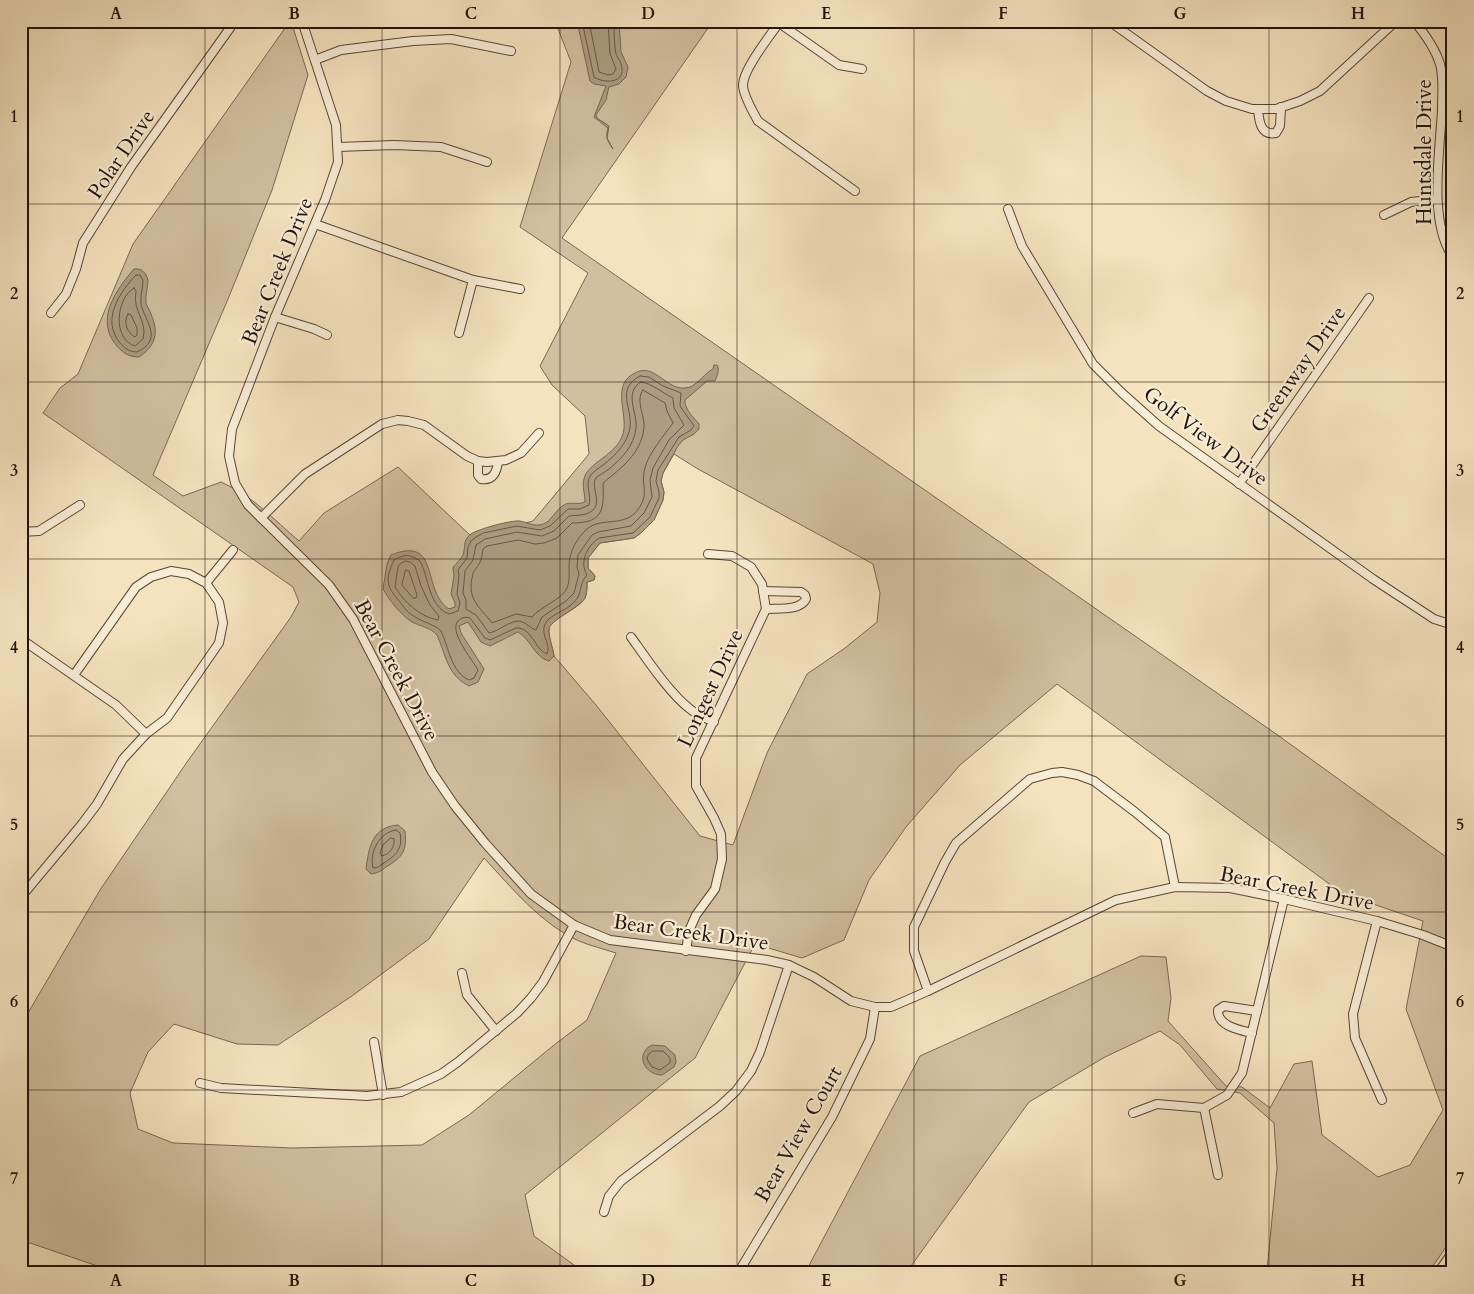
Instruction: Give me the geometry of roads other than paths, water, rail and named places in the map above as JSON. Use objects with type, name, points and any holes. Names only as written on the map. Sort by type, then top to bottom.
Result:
[{"type":"street","name":"Polar Drive","points":[[51,313],[66,294],[76,269],[83,243],[130,167],[235,21]]},
{"type":"street","name":"Bear Creek Drive","points":[[302,21],[336,125],[338,162],[315,224],[275,317],[232,429],[229,456],[234,483],[248,505],[329,585],[353,619],[432,772],[485,843],[531,894],[574,925],[610,940],[767,960],[789,965],[814,977],[851,1001],[875,1007],[891,1006],[928,991],[1116,900],[1174,887],[1230,888],[1284,899],[1423,935],[1453,947]]},
{"type":"street","points":[[1109,21],[1207,91],[1226,101],[1252,109],[1281,107],[1300,101],[1320,91],[1396,21]]},
{"type":"street","name":"Huntsdale Drive","points":[[1414,21],[1433,48],[1440,65],[1443,84],[1437,199],[1440,230],[1453,257]]},
{"type":"street","points":[[855,191],[758,121],[749,106],[743,85],[748,68],[780,22],[839,65],[862,69]]},
{"type":"street","points":[[315,60],[341,50],[413,41],[451,39],[511,51]]},
{"type":"street","points":[[1258,109],[1261,126],[1264,132],[1270,134],[1276,133],[1280,126],[1281,107]]},
{"type":"street","points":[[338,147],[394,145],[441,148],[487,162]]},
{"type":"street","points":[[1384,214],[1411,202],[1437,199]]},
{"type":"street","name":"Golf View Drive","points":[[1008,209],[1022,246],[1093,364],[1122,393],[1159,426],[1401,598],[1434,619],[1453,625]]},
{"type":"street","points":[[315,224],[473,280],[520,289]]},
{"type":"street","points":[[459,332],[473,280]]},
{"type":"street","name":"Greenway Drive","points":[[1239,484],[1369,298]]},
{"type":"street","points":[[275,317],[327,335]]},
{"type":"street","points":[[261,518],[305,474],[382,424],[398,420],[408,420],[424,425],[467,456],[478,461],[506,460],[521,452],[539,433]]},
{"type":"street","points":[[478,461],[478,475],[481,479],[486,480],[492,478],[497,470],[498,461]]},
{"type":"street","points":[[21,532],[39,531],[80,505]]},
{"type":"street","points":[[206,583],[233,550]]},
{"type":"street","name":"Longest Drive","points":[[686,951],[689,931],[696,915],[714,889],[722,860],[721,834],[696,786],[696,758],[766,610],[762,584],[751,567],[732,556],[708,554]]},
{"type":"street","points":[[21,897],[97,804],[122,759],[146,734],[167,718],[219,643],[224,623],[219,602],[206,583],[189,574],[171,571],[151,576],[136,588],[74,675]]},
{"type":"street","points":[[763,591],[800,592],[805,595],[806,599],[804,603],[795,607],[766,610]]},
{"type":"street","points":[[631,637],[684,704],[692,711],[714,722]]},
{"type":"street","points":[[21,639],[116,705],[146,734]]},
{"type":"street","points":[[928,991],[914,951],[914,927],[945,862],[956,843],[1030,779],[1062,772],[1094,781],[1165,837],[1174,887]]},
{"type":"street","points":[[1133,1113],[1156,1104],[1204,1108],[1227,1095],[1242,1073],[1284,899]]},
{"type":"street","points":[[1377,922],[1353,1014],[1354,1038],[1382,1100]]},
{"type":"street","points":[[200,1083],[221,1088],[367,1096],[401,1092],[441,1074],[517,1013],[543,982],[574,925]]},
{"type":"street","points":[[604,1212],[609,1196],[621,1181],[720,1106],[736,1091],[751,1071],[760,1052],[789,965]]},
{"type":"street","points":[[462,973],[467,995],[496,1031]]},
{"type":"street","points":[[1252,1033],[1239,1030],[1221,1021],[1218,1010],[1224,1006],[1257,1011]]},
{"type":"street","name":"Bear View Court","points":[[738,1273],[832,1117],[870,1039],[875,1007]]},
{"type":"street","points":[[374,1042],[383,1095]]},
{"type":"street","points":[[1204,1108],[1218,1175]]},
{"type":"street","points":[[1439,1273],[1453,1253]]},
{"type":"water","points":[[577,21],[619,21],[621,52],[628,67],[626,77],[619,84],[609,87],[606,100],[596,115],[597,118],[609,126],[607,137],[608,128],[594,117],[606,86],[594,84],[590,81]]},
{"type":"water","points":[[134,269],[141,270],[147,277],[146,303],[155,327],[152,343],[145,353],[139,357],[129,355],[116,345],[107,325],[110,305]]},
{"type":"water","points":[[714,365],[717,365],[718,368],[715,381],[707,381],[685,400],[688,410],[699,424],[699,429],[683,440],[678,446],[663,473],[661,481],[664,492],[663,500],[654,520],[634,538],[600,543],[588,558],[588,568],[595,576],[594,580],[587,582],[585,598],[550,626],[549,635],[554,656],[549,661],[544,659],[518,632],[490,646],[481,642],[468,622],[459,626],[461,633],[484,669],[478,682],[469,686],[462,681],[448,664],[437,635],[408,619],[396,607],[383,589],[387,564],[391,555],[407,551],[417,552],[424,559],[441,601],[449,609],[455,607],[451,594],[454,576],[453,567],[463,555],[465,542],[471,534],[487,527],[516,521],[534,525],[543,524],[562,506],[585,502],[583,485],[586,473],[615,448],[623,434],[622,391],[629,377],[643,370],[650,371],[672,385],[685,388],[693,386],[713,369]]},
{"type":"water","points":[[398,825],[405,831],[403,853],[383,870],[371,874],[366,869],[373,840],[382,830]]},
{"type":"water","points":[[652,1045],[665,1046],[675,1055],[676,1062],[674,1067],[662,1075],[651,1072],[644,1063],[644,1053]]}]
